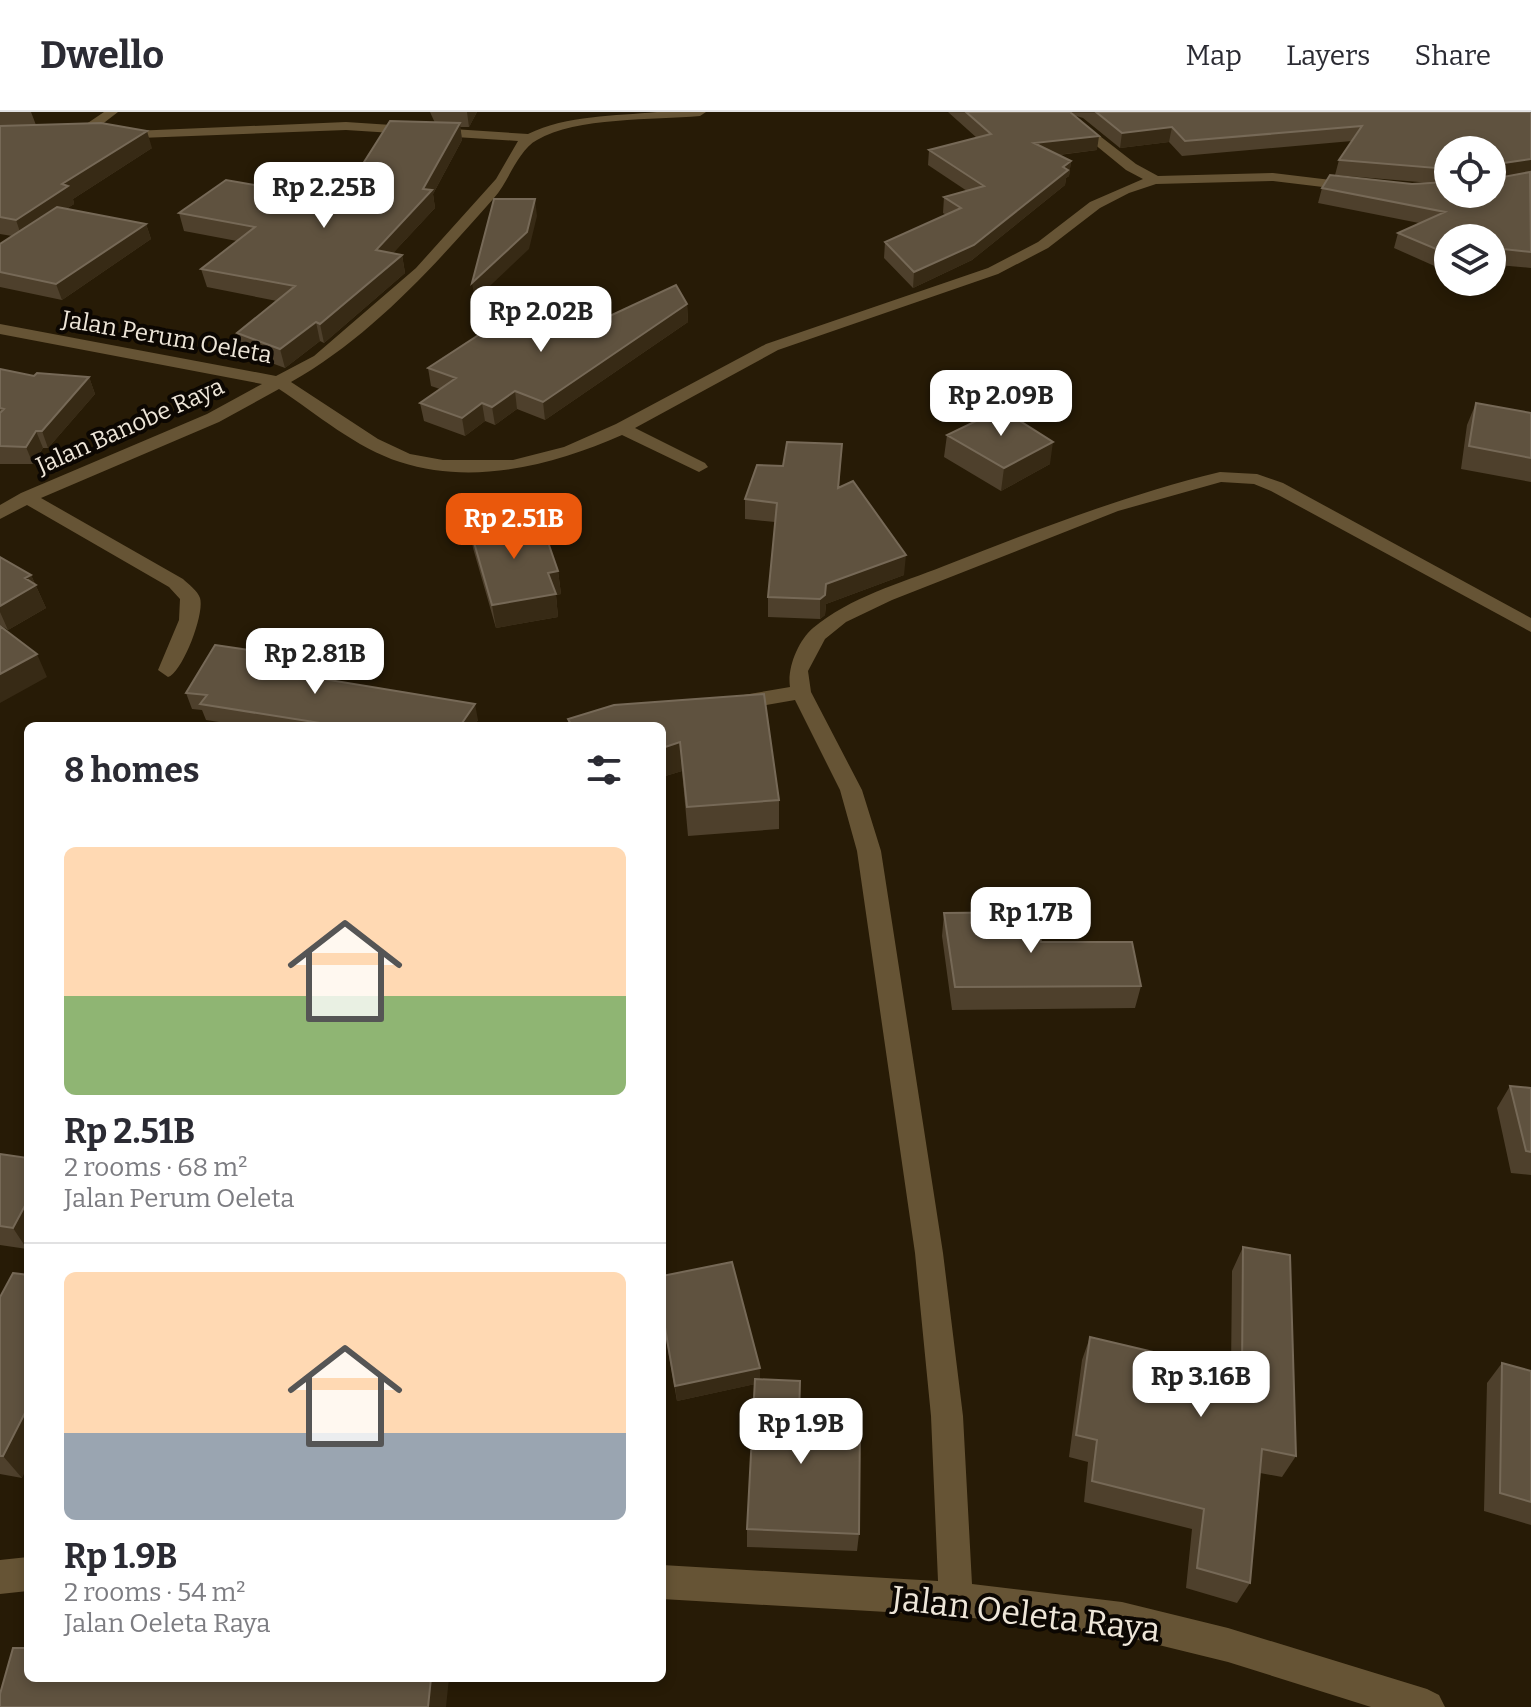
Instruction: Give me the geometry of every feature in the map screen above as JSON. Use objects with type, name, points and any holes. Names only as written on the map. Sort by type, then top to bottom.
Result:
[{"type":"street","points":[[78,136],[112,112]]},
{"type":"street","points":[[62,136],[346,126],[530,138],[549,129],[590,122],[700,112]]},
{"type":"street","points":[[1061,112],[1131,167],[1155,180]]},
{"type":"street","name":"Jalan Perum Oeleta","points":[[0,329],[280,382],[320,359],[421,271],[502,181],[522,145],[530,138]]},
{"type":"street","points":[[280,382],[372,443],[405,458],[443,465],[513,465],[546,459],[622,428],[772,347],[1005,265],[1043,245],[1105,199],[1155,180],[1273,177],[1376,189]]},
{"type":"street","name":"Jalan Banobe Raya","points":[[0,513],[27,497],[136,453],[280,382]]},
{"type":"street","points":[[622,428],[699,467]]},
{"type":"street","points":[[956,1599],[947,1416],[929,1253],[869,851],[851,790],[801,692],[798,671],[806,652],[817,635],[839,618],[885,596],[1111,507],[1220,477],[1257,479],[1277,487],[1531,626]]},
{"type":"street","points":[[27,497],[176,583],[190,598],[189,620],[168,670]]},
{"type":"street","points":[[706,709],[801,692]]},
{"type":"street","points":[[0,1577],[24,1574]]},
{"type":"street","name":"Jalan Oeleta Raya","points":[[666,1582],[956,1599],[1122,1619],[1228,1645],[1427,1707]]},
{"type":"building","points":[[966,112],[1070,112],[1099,136],[1034,143],[1071,161],[1063,167],[1068,170],[974,245],[914,272],[885,242],[961,208],[944,197],[984,186],[929,150],[991,134]]},
{"type":"building","points":[[1096,112],[1531,112],[1531,159],[1506,163],[1506,136],[1434,136],[1434,168],[1339,160],[1362,126],[1185,141],[1172,127],[1122,133]]},
{"type":"building","points":[[390,121],[460,123],[423,189],[432,190],[376,250],[402,255],[320,324],[316,322],[280,349],[237,333],[295,286],[201,269],[255,227],[179,213],[226,180],[340,200]]},
{"type":"building","points":[[101,123],[147,131],[62,184],[68,186],[16,220],[0,217],[0,126]]},
{"type":"building","points":[[1530,172],[1531,252],[1506,249],[1506,224],[1434,224],[1434,248],[1398,233],[1445,212],[1322,188],[1330,175],[1412,184],[1434,183],[1434,208],[1506,208],[1506,176]]},
{"type":"building","points":[[494,199],[535,199],[527,232],[472,283]]},
{"type":"building","points":[[57,207],[146,224],[56,284],[0,272],[0,244]]},
{"type":"building","points":[[676,285],[687,304],[543,402],[515,391],[492,407],[482,403],[462,418],[420,403],[456,378],[428,368],[494,325],[557,306],[584,328]]},
{"type":"building","points":[[0,369],[34,376],[37,373],[89,377],[42,431],[36,431],[26,447],[0,446],[0,413],[4,409],[0,408]]},
{"type":"building","points":[[1476,403],[1531,413],[1531,458],[1469,446]]},
{"type":"building","points":[[1001,409],[1053,442],[1004,468],[947,435]]},
{"type":"building","points":[[787,442],[842,444],[838,488],[853,481],[906,555],[826,584],[825,595],[820,599],[768,597],[777,503],[745,499],[757,465],[783,466]]},
{"type":"building","points":[[511,518],[515,530],[542,525],[558,571],[548,573],[556,594],[492,605],[469,525]]},
{"type":"building","points":[[0,557],[31,575],[25,578],[36,585],[0,606]]},
{"type":"building","points":[[0,626],[37,654],[0,674]]},
{"type":"building","points":[[215,645],[262,652],[251,667],[475,704],[463,722],[314,722],[200,704],[207,695],[186,693]]},
{"type":"building","points":[[764,694],[779,800],[687,807],[680,742],[666,747],[666,722],[570,722],[568,719],[614,705]]},
{"type":"building","points":[[1035,912],[1041,942],[1132,942],[1141,986],[955,987],[944,913]]},
{"type":"building","points":[[1510,1086],[1531,1088],[1531,1152],[1526,1151]]},
{"type":"building","points":[[0,1154],[24,1157],[24,1207],[13,1228],[0,1226]]},
{"type":"building","points":[[1243,1247],[1290,1255],[1296,1456],[1262,1449],[1250,1583],[1197,1568],[1204,1509],[1092,1481],[1097,1440],[1076,1435],[1090,1337],[1242,1373]]},
{"type":"building","points":[[732,1262],[760,1368],[675,1386],[666,1333],[666,1275]]},
{"type":"building","points":[[13,1273],[24,1274],[24,1415],[3,1456],[0,1456],[0,1297]]},
{"type":"building","points":[[1502,1363],[1531,1371],[1531,1502],[1500,1493]]},
{"type":"building","points":[[755,1379],[800,1381],[799,1418],[860,1420],[859,1534],[747,1529]]},
{"type":"building","points":[[13,1648],[24,1648],[24,1682],[431,1682],[428,1707],[0,1707],[0,1694]]}]
